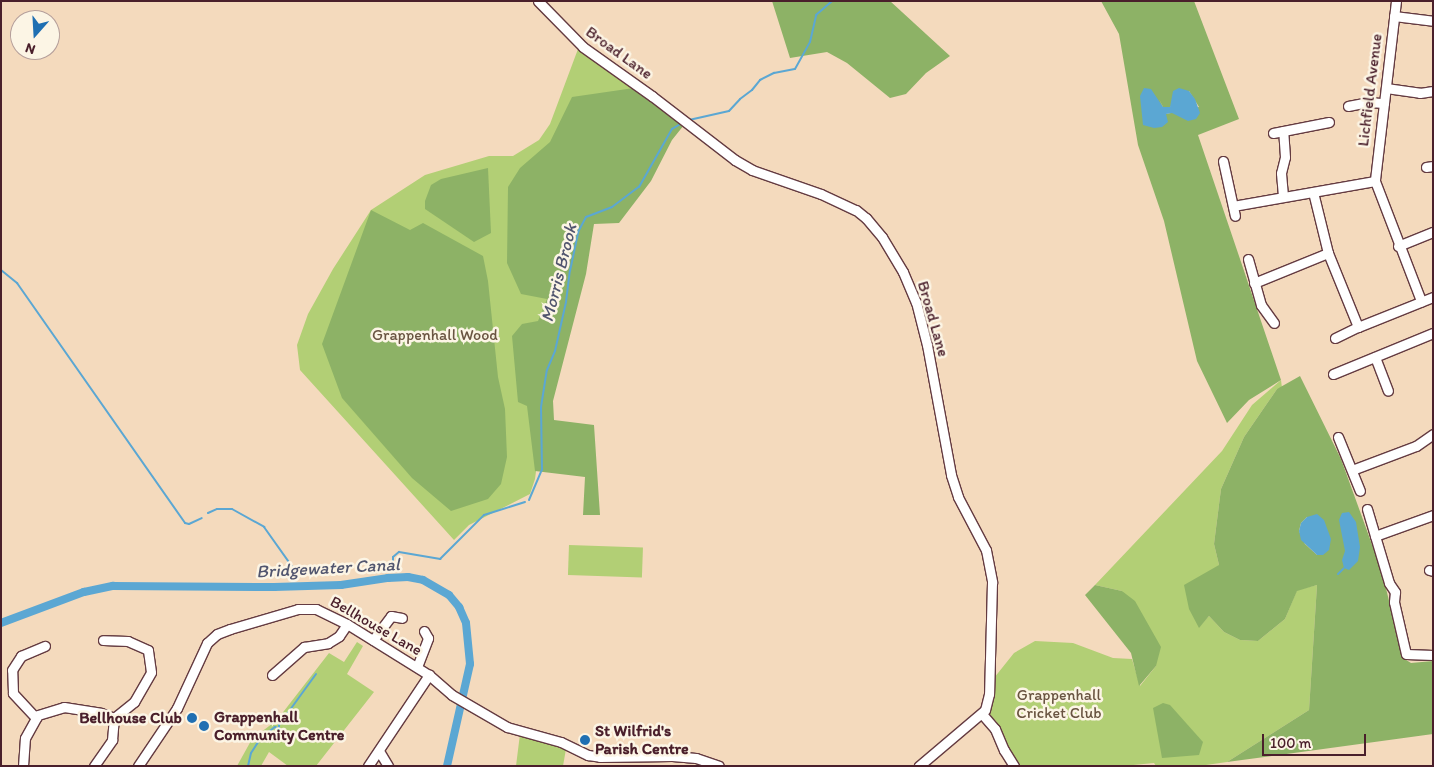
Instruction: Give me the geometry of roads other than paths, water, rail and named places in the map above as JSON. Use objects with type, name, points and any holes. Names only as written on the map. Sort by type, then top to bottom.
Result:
[{"type":"street","name":"Broad Lane","points":[[538,1],[583,47],[743,166],[821,194],[856,210],[878,232],[903,272],[916,302],[927,345],[951,475],[958,497],[986,550],[992,574],[988,694],[982,714]]},
{"type":"street","name":"Lichfield Avenue","points":[[1375,181],[1396,1]]},
{"type":"street","points":[[1394,16],[1433,20]]},
{"type":"street","points":[[1386,88],[1420,92],[1433,91]]},
{"type":"street","points":[[1348,106],[1368,102],[1384,103]]},
{"type":"street","points":[[1274,133],[1329,122]]},
{"type":"street","points":[[1283,131],[1286,157],[1281,174],[1283,196]]},
{"type":"street","points":[[1223,160],[1235,216]]},
{"type":"street","points":[[1233,206],[1375,181],[1398,246],[1421,301]]},
{"type":"street","points":[[1313,192],[1328,253],[1358,327]]},
{"type":"street","points":[[1398,246],[1433,232]]},
{"type":"street","points":[[1254,283],[1328,253]]},
{"type":"street","points":[[1248,259],[1261,305],[1274,323]]},
{"type":"street","points":[[1335,338],[1433,297]]},
{"type":"street","points":[[1333,374],[1432,336]]},
{"type":"street","points":[[1375,357],[1388,391]]},
{"type":"street","points":[[1352,470],[1416,446],[1433,434]]},
{"type":"street","points":[[1338,437],[1360,491]]},
{"type":"street","points":[[1367,509],[1389,583],[1395,592],[1394,602],[1406,654],[1433,655]]},
{"type":"street","points":[[1375,536],[1433,515]]},
{"type":"street","name":"Bellhouse Lane","points":[[140,765],[177,708],[199,656],[207,643],[217,634],[298,609],[316,609],[347,624],[417,667],[459,698],[494,721],[507,727],[561,742],[588,754],[600,757],[672,756],[696,758],[718,766]]},
{"type":"street","points":[[373,640],[391,616],[402,618]]},
{"type":"street","points":[[272,675],[304,647],[328,643],[339,636],[347,624]]},
{"type":"street","points":[[417,667],[428,638],[424,632]]},
{"type":"street","points":[[94,766],[112,740],[114,718],[134,702],[151,672],[148,650],[128,640],[103,640]]},
{"type":"street","points":[[36,718],[13,694],[12,670],[21,656],[44,646]]},
{"type":"street","points":[[368,766],[429,675]]},
{"type":"street","points":[[23,766],[25,738],[38,715],[64,707],[101,713],[114,718]]},
{"type":"street","points":[[919,766],[982,714],[995,729],[1004,750],[1014,766]]},
{"type":"street","points":[[379,751],[388,766]]},
{"type":"water","points":[[1144,88],[1151,89],[1163,107],[1170,107],[1173,91],[1179,88],[1189,91],[1195,99],[1200,113],[1196,119],[1188,121],[1172,113],[1166,114],[1168,122],[1162,127],[1154,128],[1143,125],[1140,96]]},
{"type":"water","points":[[1349,512],[1356,522],[1360,547],[1358,561],[1349,570],[1344,568],[1342,560],[1345,551],[1339,520],[1342,513]]},
{"type":"water","points":[[1317,514],[1324,520],[1331,539],[1329,550],[1323,555],[1317,555],[1301,540],[1299,531],[1301,523],[1307,517]]},
{"type":"waterway","name":"Morris Brook","points":[[689,120],[729,111],[760,80],[774,73],[795,69],[810,42],[816,15],[832,1]]},
{"type":"waterway","name":"Morris Brook","points":[[529,500],[542,470],[541,407],[547,370],[555,351],[566,302],[578,232],[586,217],[612,207],[639,187],[672,129],[682,123]]},
{"type":"waterway","points":[[1,270],[17,283],[185,523],[189,524],[202,518]]},
{"type":"waterway","name":"Morris Brook","points":[[393,563],[393,557],[399,552],[440,559],[484,515],[525,502]]},
{"type":"waterway","points":[[208,513],[217,509],[232,509],[264,527],[296,572]]},
{"type":"waterway","points":[[1338,574],[1344,568]]},
{"type":"waterway","name":"Bridgewater Canal","points":[[1,623],[84,592],[113,586],[274,587],[341,585],[408,577],[423,580],[449,595],[459,607],[466,623],[470,664],[447,766]]},
{"type":"waterway","points":[[248,766],[251,753],[260,739],[275,727],[279,729],[279,725],[316,674]]},
{"type":"place","name":"Bellhouse Club","points":[[192,718]]},
{"type":"place","name":"Grappenhall Community Centre","points":[[204,726]]},
{"type":"place","name":"St Wilfrid's Parish Centre","points":[[585,740]]},
{"type":"park label","name":"Grappenhall Wood","points":[[435,335]]},
{"type":"park label","name":"Grappenhall Cricket Club","points":[[1059,704]]}]
